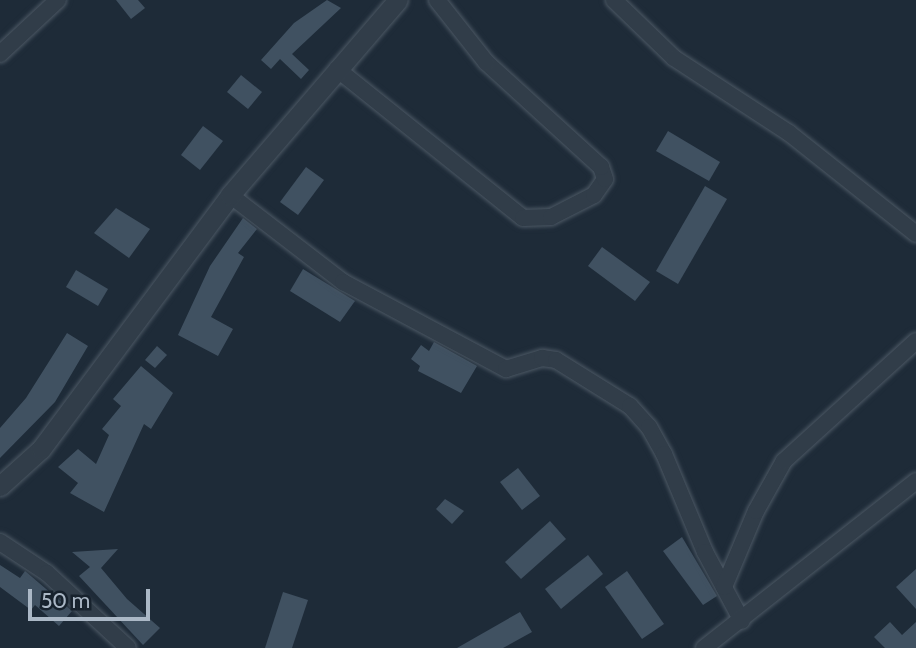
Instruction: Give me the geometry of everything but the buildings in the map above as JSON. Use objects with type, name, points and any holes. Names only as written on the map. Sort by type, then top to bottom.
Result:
[{"type":"street","points":[[0,54],[58,0]]},
{"type":"street","points":[[0,486],[41,449],[230,195],[398,0]]},
{"type":"street","points":[[338,69],[523,218],[551,217],[594,195],[605,179],[601,167],[486,62],[436,0]]},
{"type":"street","points":[[614,0],[674,58],[789,133],[916,234]]},
{"type":"street","points":[[230,195],[343,282],[506,369],[542,358],[556,360],[630,406],[649,426],[664,454],[724,587],[743,621]]},
{"type":"street","points":[[724,587],[756,511],[785,461],[916,341]]},
{"type":"street","points":[[704,648],[743,621],[916,481]]},
{"type":"street","points":[[0,542],[47,573],[128,648]]}]
